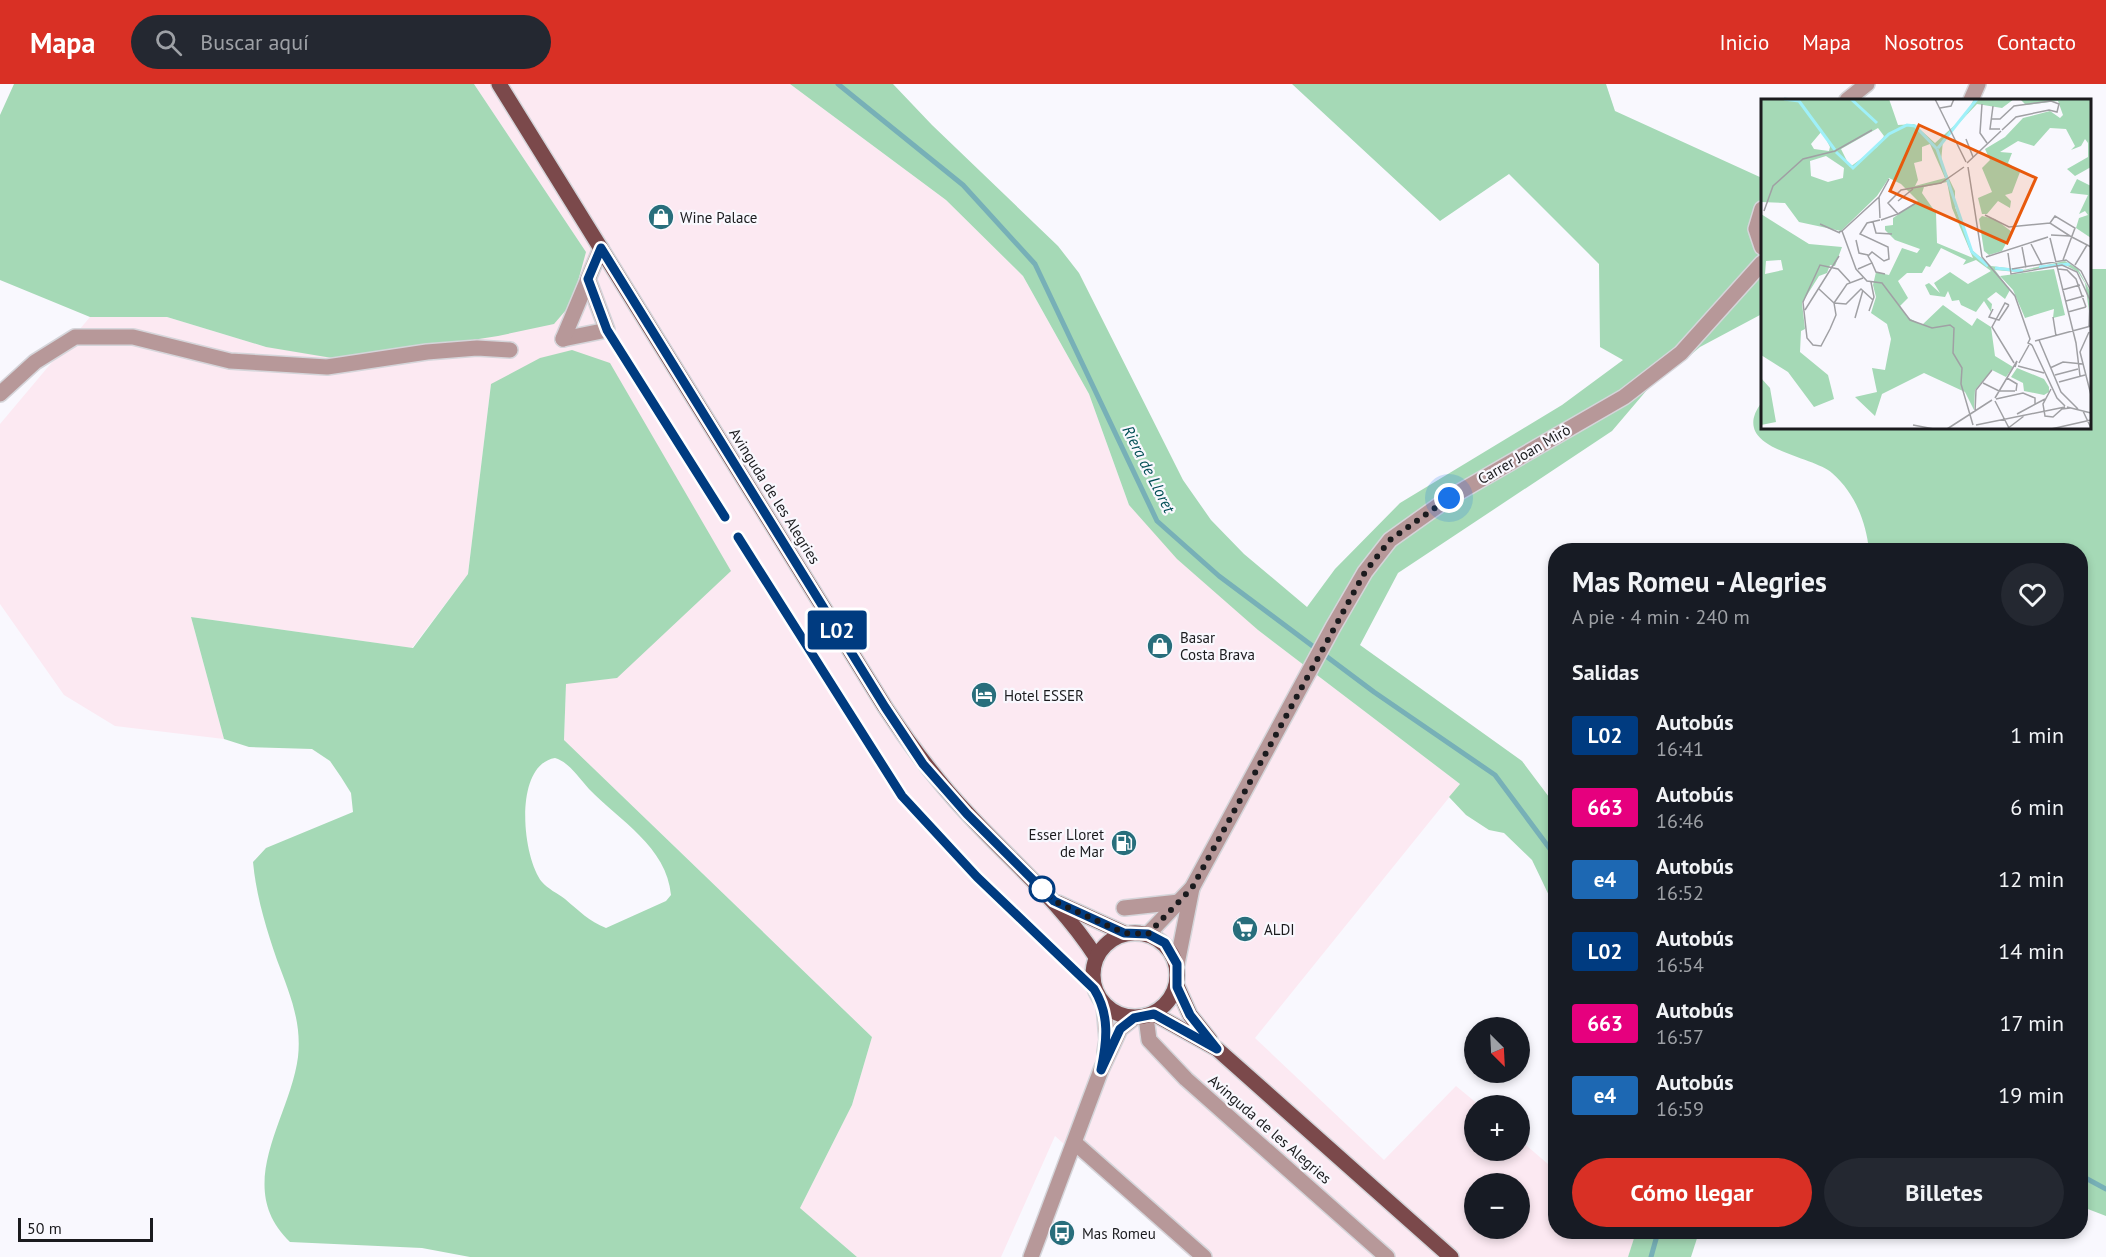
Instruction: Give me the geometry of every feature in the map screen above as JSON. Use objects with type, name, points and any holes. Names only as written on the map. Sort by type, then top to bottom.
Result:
[{"type":"main road","name":"Avinguda de les Alegries","points":[[499,84],[885,707],[923,764],[967,814],[1054,901],[1081,932],[1096,957]]},
{"type":"main road","name":"Avinguda de les Alegries","points":[[1054,901],[1124,933]]},
{"type":"main road","points":[[1124,933],[1148,934],[1165,943],[1177,964],[1177,987],[1190,1015],[1217,1049],[1145,1016],[1120,1015],[1104,1004],[1094,989],[1092,969],[1104,945],[1124,933]]},
{"type":"main road","points":[[1145,1016],[1167,1004],[1177,987]]},
{"type":"main road","name":"Avinguda de les Alegries","points":[[1217,1049],[1451,1257]]},
{"type":"street","points":[[1848,99],[1867,84]]},
{"type":"street","points":[[1971,99],[1978,84]]},
{"type":"street","points":[[1761,212],[1756,229],[1761,244]]},
{"type":"street","points":[[588,279],[607,330],[563,339],[588,279],[601,248]]},
{"type":"street","name":"Carrer Joan Mirò","points":[[1148,934],[1192,888],[1333,627],[1365,572],[1390,540],[1449,498],[1623,397],[1681,352],[1761,264]]},
{"type":"street","points":[[0,394],[35,362],[75,337],[133,337],[230,361],[327,367],[427,352],[477,348],[510,350]]},
{"type":"street","name":"Carrer Joan Mirò","points":[[1177,964],[1192,888]]},
{"type":"street","points":[[1124,908],[1179,902]]},
{"type":"street","points":[[1101,1070],[1107,1040],[1104,1004]]},
{"type":"street","points":[[1031,1257],[1101,1070],[1120,1029],[1145,1016]]},
{"type":"street","name":"Avinguda de les Alegries","points":[[1145,1016],[1149,1040],[1186,1079],[1387,1257]]},
{"type":"street","points":[[1075,1143],[1204,1257]]},
{"type":"shaded area","points":[[474,84],[790,84],[946,200],[1023,276],[1089,394],[1129,505],[1258,630],[1460,784],[1255,1038],[1384,1160],[1456,1086],[1467,1095],[1464,1095],[1464,1161],[1530,1161],[1530,1149],[1548,1164],[1548,1239],[1634,1239],[1628,1257],[1190,1257],[1055,1136],[1001,1257],[857,1257],[800,1208],[852,1105],[872,1037],[564,740],[566,683],[617,678],[491,384],[468,574],[412,648],[191,617],[224,739],[115,726],[64,695],[0,604],[0,424],[90,317],[167,317],[266,347],[586,252]]},
{"type":"green space","points":[[14,84],[474,84],[586,252],[572,303],[554,324],[498,336],[344,360],[266,347],[167,317],[90,317],[0,280],[0,115]]},
{"type":"green space","points":[[790,84],[893,84],[932,125],[1058,246],[1079,273],[1183,480],[1211,520],[1244,554],[1307,607],[1335,569],[1400,503],[1562,405],[1623,360],[1600,347],[1599,264],[1509,174],[1440,221],[1292,84],[1606,84],[1615,111],[1761,178],[1761,316],[1700,347],[1674,369],[1658,377],[1612,431],[1398,573],[1360,645],[1522,761],[1548,796],[1548,893],[1532,860],[1504,833],[1489,830],[1466,815],[1449,797],[1460,784],[1258,630],[1177,559],[1129,505],[1089,394],[1023,276],[946,200]]},
{"type":"green space","points":[[2091,269],[2106,269],[2106,1216],[2088,1209],[2088,543],[1868,543],[1858,508],[1840,481],[1822,467],[1776,448],[1763,440],[1755,430],[1754,418],[1761,404],[1761,429],[2091,429]]},
{"type":"green space","points":[[572,350],[610,363],[731,571],[617,678],[566,684],[564,740],[872,1037],[852,1105],[800,1208],[857,1257],[470,1257],[422,1248],[290,1242],[273,1221],[266,1198],[265,1175],[269,1152],[293,1080],[299,1044],[290,995],[262,911],[253,862],[266,848],[353,812],[351,793],[330,761],[312,749],[249,747],[224,739],[191,617],[413,648],[468,574],[491,384],[540,358]],"holes":[[[555,758],[560,760],[651,849],[668,878],[671,895],[666,901],[606,928],[589,919],[542,882],[535,870],[526,834],[527,794],[532,777],[542,764]]]},
{"type":"green space","points":[[1634,1239],[1697,1239],[1691,1257],[1628,1257]]},
{"type":"waterway","name":"Riera de Lloret","points":[[838,84],[963,185],[1035,264],[1157,521],[1219,576],[1374,692],[1495,775],[1548,846]]},
{"type":"waterway","points":[[2088,1179],[2106,1189]]},
{"type":"waterway","points":[[1651,1257],[1656,1239]]},
{"type":"bus line","name":"L02","points":[[725,517],[607,330],[588,279],[601,248],[885,707],[923,764],[967,814],[1054,901],[1124,933],[1148,934],[1165,943],[1177,964],[1177,987],[1190,1015],[1217,1049],[1183,1028],[1154,1014],[1134,1018],[1120,1029],[1101,1070],[1107,1040],[1104,1004],[1094,989],[977,877],[902,796],[738,537]]},
{"type":"place","name":"Wine Palace","points":[[661,217]]},
{"type":"place","name":"Basar Costa Brava","points":[[1160,646]]},
{"type":"place","name":"Hotel ESSER","points":[[984,695]]},
{"type":"place","name":"Esser Lloret de Mar","points":[[1124,843]]},
{"type":"place","name":"ALDI","points":[[1245,929]]},
{"type":"place","name":"Mas Romeu","points":[[1062,1233]]},
{"type":"route","points":[[1042,889],[1054,901],[1124,933],[1148,934],[1192,888],[1365,572],[1390,540],[1449,498]]}]
